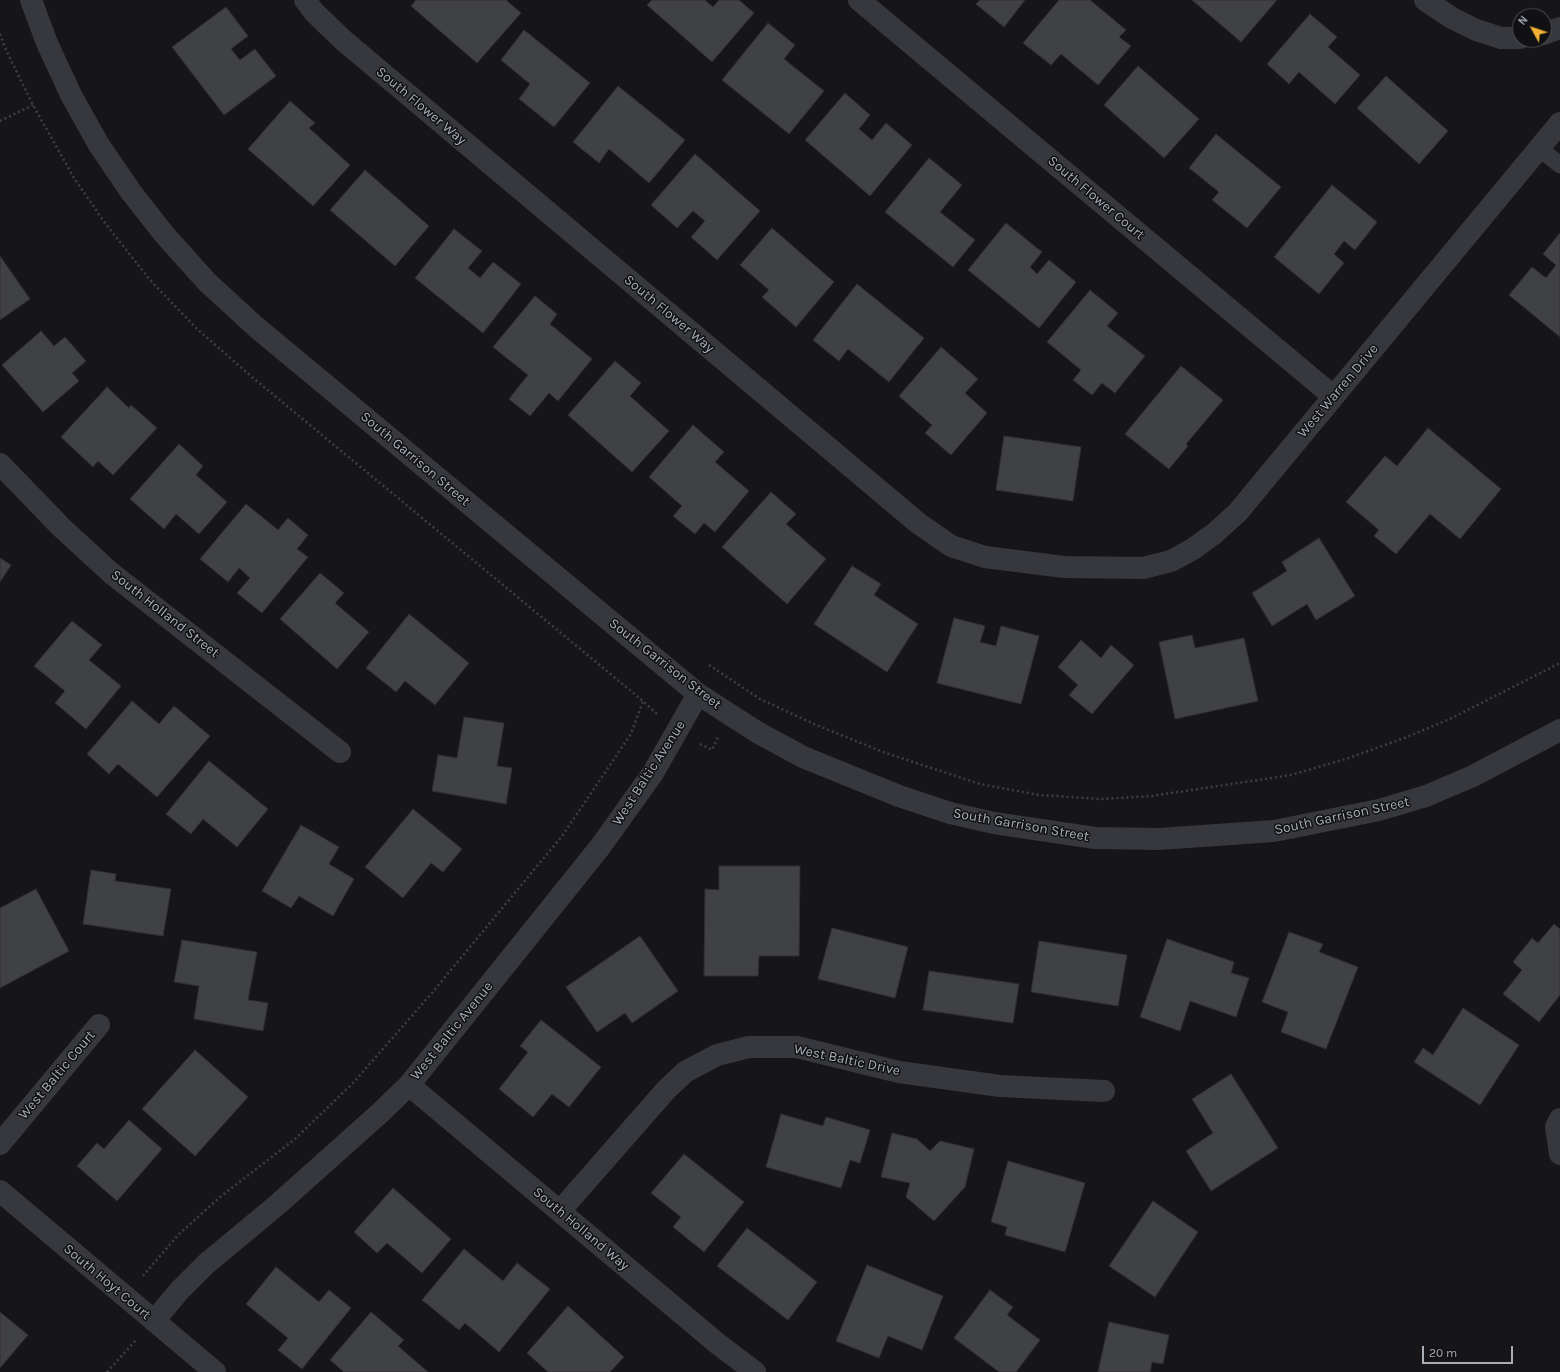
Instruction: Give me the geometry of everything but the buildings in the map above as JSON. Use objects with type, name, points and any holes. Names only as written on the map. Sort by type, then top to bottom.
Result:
[{"type":"street","name":"South Garrison Street","points":[[31,0],[47,43],[70,95],[99,145],[131,192],[164,234],[207,282],[279,346],[698,694],[757,732],[803,758],[899,796],[950,813],[994,823],[1094,838],[1159,840],[1274,832],[1372,812],[1432,794],[1473,776],[1560,730]]},
{"type":"street","name":"South Flower Way","points":[[305,0],[314,12],[343,40],[918,523],[950,546],[985,557],[1064,567]]},
{"type":"street","name":"South Flower Court","points":[[859,0],[1333,396]]},
{"type":"street","points":[[1426,0],[1452,18],[1476,30],[1500,38],[1512,38]]},
{"type":"street","name":"West Warren Drive","points":[[1064,567],[1143,568],[1170,561],[1193,549],[1215,533],[1238,512],[1560,123]]},
{"type":"street","name":"South Holland Street","points":[[0,464],[61,527],[112,573],[340,752]]},
{"type":"street","name":"West Baltic Avenue","points":[[154,1321],[180,1290],[206,1264],[294,1190],[409,1085],[625,812],[653,773],[698,694]]},
{"type":"street","name":"West Baltic Court","points":[[0,1144],[99,1025]]},
{"type":"street","name":"West Baltic Drive","points":[[560,1211],[666,1090],[685,1072],[717,1055],[749,1047],[797,1047],[899,1072],[1000,1086],[1104,1091]]},
{"type":"street","name":"South Holland Way","points":[[409,1085],[718,1344],[755,1372]]},
{"type":"street","points":[[1560,1119],[1556,1127],[1560,1154]]},
{"type":"street","name":"South Hoyt Court","points":[[0,1191],[215,1372]]},
{"type":"lane","points":[[1539,148],[1560,165]]},
{"type":"path","points":[[0,121],[33,105]]},
{"type":"path","points":[[706,664],[760,699],[814,724],[883,752],[980,784],[1039,795],[1102,799],[1152,796],[1276,778],[1339,761],[1407,737],[1452,718],[1560,663]]},
{"type":"path","points":[[107,1372],[154,1321],[142,1276],[178,1235],[220,1197],[295,1138],[358,1077],[431,994],[562,836],[631,734],[643,701]]}]
